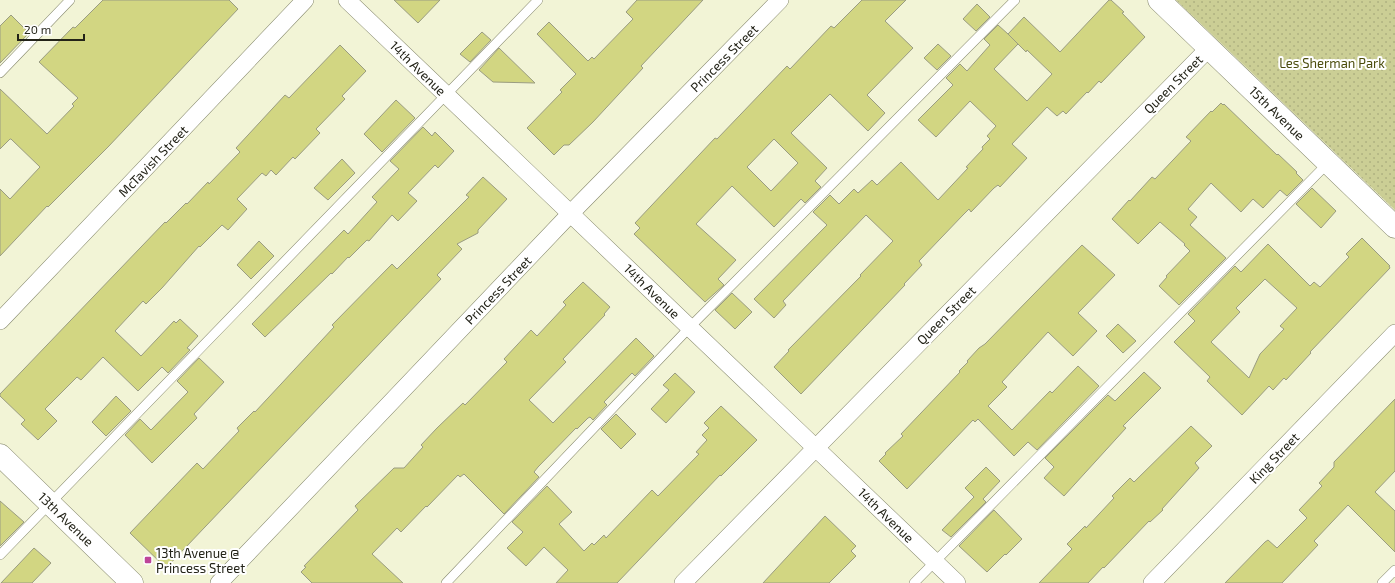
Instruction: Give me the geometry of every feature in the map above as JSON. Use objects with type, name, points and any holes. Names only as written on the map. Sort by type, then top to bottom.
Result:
[{"type":"street","name":"McTavish Street","points":[[0,321],[305,0]]},
{"type":"street","name":"14th Avenue","points":[[347,0],[957,583]]},
{"type":"street","name":"Princess Street","points":[[219,583],[570,213],[780,0]]},
{"type":"street","name":"15th Avenue","points":[[1159,0],[1395,227]]},
{"type":"street","name":"Queen Street","points":[[683,583],[815,447],[1209,48]]},
{"type":"street","name":"King Street","points":[[1152,583],[1395,333]]},
{"type":"street","name":"13th Avenue","points":[[0,455],[132,583]]},
{"type":"lane","points":[[0,73],[70,0]]},
{"type":"lane","points":[[0,555],[538,0]]},
{"type":"lane","points":[[446,583],[690,327],[1015,0]]},
{"type":"lane","points":[[914,583],[1328,163]]},
{"type":"lane","points":[[1382,583],[1395,570]]},
{"type":"green space","name":"Les Sherman Park","points":[[1176,0],[1395,0],[1395,210]]},
{"type":"building","points":[[103,0],[229,0],[238,9],[108,147],[48,207],[47,206],[0,256],[0,189],[10,199],[40,167],[11,139],[0,149],[0,89],[47,134],[74,106],[72,104],[78,98],[39,62],[73,27],[75,28]]},
{"type":"building","points":[[394,0],[440,0],[418,23]]},
{"type":"building","points":[[637,0],[703,0],[641,66],[643,68],[593,122],[569,145],[564,145],[554,155],[527,128],[562,92],[560,90],[576,74],[537,34],[549,22],[588,61],[592,57],[594,59],[633,19],[626,12]]},
{"type":"building","points":[[862,0],[906,0],[885,21],[913,48],[867,95],[885,113],[868,131],[830,94],[791,133],[827,168],[815,181],[821,187],[805,203],[801,199],[774,227],[732,186],[696,224],[736,260],[718,279],[724,285],[705,302],[634,234],[640,228],[635,223],[715,138],[717,139],[787,66],[790,69],[831,26],[834,28]],"holes":[[[774,139],[798,163],[771,191],[747,167]]]},
{"type":"building","points":[[1109,0],[1111,0],[1124,12],[1122,13],[1145,37],[1101,83],[1099,81],[1066,114],[1063,111],[1057,116],[1047,107],[1012,144],[1027,158],[1000,187],[998,185],[994,188],[971,212],[969,209],[963,215],[919,261],[922,265],[904,284],[905,285],[801,394],[774,367],[789,351],[788,350],[861,276],[860,275],[893,241],[866,215],[783,301],[786,305],[774,318],[754,299],[827,225],[813,212],[830,195],[839,204],[854,189],[858,193],[872,180],[877,185],[901,162],[938,200],[968,168],[966,167],[983,149],[982,147],[990,139],[987,136],[996,126],[970,101],[936,137],[918,120],[953,85],[946,78],[960,64],[967,71],[990,45],[984,39],[998,25],[1008,34],[1024,17],[1060,52]],"holes":[[[1018,44],[1026,52],[1027,50],[1052,74],[1027,101],[994,69]]]},
{"type":"building","points":[[977,4],[990,17],[976,31],[963,19]]},
{"type":"building","points":[[11,15],[29,33],[0,63],[0,26]]},
{"type":"building","points":[[482,32],[491,40],[470,62],[460,54]]},
{"type":"building","points":[[938,44],[951,56],[937,70],[924,58]]},
{"type":"building","points":[[340,45],[366,71],[342,96],[345,99],[316,129],[320,133],[295,159],[293,157],[276,175],[271,170],[266,176],[262,173],[237,199],[247,209],[228,230],[222,225],[200,247],[199,246],[146,304],[143,301],[115,331],[141,356],[174,321],[176,323],[180,319],[198,336],[187,348],[190,350],[168,373],[162,367],[138,391],[103,357],[81,380],[77,377],[45,409],[57,421],[38,440],[21,424],[25,420],[0,396],[0,394],[165,222],[166,223],[186,203],[187,204],[208,182],[209,184],[240,152],[236,148],[285,95],[289,98]]},
{"type":"building","points":[[499,48],[535,83],[493,82],[479,70]]},
{"type":"building","points":[[396,100],[415,118],[382,152],[364,134]]},
{"type":"building","points":[[1221,103],[1223,105],[1224,104],[1277,155],[1278,154],[1297,172],[1296,173],[1303,180],[1287,196],[1280,190],[1263,208],[1253,199],[1241,212],[1211,183],[1188,209],[1197,217],[1190,225],[1226,258],[1179,305],[1159,286],[1167,277],[1166,276],[1190,251],[1184,245],[1185,244],[1160,222],[1138,244],[1112,219],[1152,177],[1155,179],[1191,141],[1186,137],[1211,111],[1212,112]]},
{"type":"building","points":[[423,127],[432,136],[435,132],[454,151],[438,168],[435,165],[408,193],[417,201],[398,221],[392,215],[369,241],[367,240],[349,258],[348,257],[265,337],[252,324],[344,230],[348,234],[377,202],[372,197],[399,169],[390,161]]},
{"type":"building","points":[[342,159],[355,173],[328,200],[314,188]]},
{"type":"building","points":[[483,177],[507,199],[478,230],[478,233],[457,244],[462,249],[437,275],[441,279],[166,568],[130,533],[197,463],[203,469],[239,431],[237,428],[254,411],[255,412],[334,327],[332,325],[392,264],[397,269],[469,197],[466,195]]},
{"type":"building","points":[[1312,188],[1336,211],[1321,228],[1296,204]]},
{"type":"building","points":[[1362,238],[1390,266],[1390,268],[1310,352],[1311,353],[1286,380],[1284,378],[1273,390],[1269,386],[1242,415],[1207,381],[1210,377],[1174,342],[1195,321],[1188,314],[1235,266],[1241,272],[1268,244],[1310,286],[1314,282],[1320,287],[1349,257],[1346,254]],"holes":[[[1265,279],[1297,308],[1280,326],[1284,329],[1260,354],[1249,378],[1211,342],[1240,312],[1236,308]]]},
{"type":"building","points":[[259,241],[274,256],[251,279],[237,265]]},
{"type":"building","points":[[1082,245],[1115,275],[1078,313],[1097,331],[1073,356],[1048,332],[1002,382],[1007,387],[988,406],[1012,430],[1050,391],[1052,393],[1078,366],[1099,386],[1037,450],[1028,442],[1014,456],[978,419],[975,422],[973,420],[907,489],[879,461],[886,454],[885,453],[903,436],[901,434],[960,372],[959,371],[979,348],[985,344]]},
{"type":"building","points":[[583,282],[610,307],[604,314],[605,315],[563,359],[566,362],[529,400],[553,423],[636,338],[654,356],[635,376],[632,373],[604,402],[607,405],[593,420],[590,417],[577,429],[576,428],[538,467],[534,472],[539,477],[504,514],[464,474],[460,477],[458,475],[401,532],[397,528],[372,554],[403,583],[312,583],[301,572],[306,567],[304,566],[358,510],[355,506],[394,468],[404,468],[423,447],[421,445],[437,428],[463,403],[465,405],[507,362],[504,359],[531,330],[537,336],[566,305],[563,302]]},
{"type":"building","points":[[732,293],[752,312],[735,329],[715,310]]},
{"type":"building","points":[[1118,324],[1136,341],[1123,353],[1106,336]]},
{"type":"building","points":[[199,358],[224,382],[194,414],[197,418],[152,463],[125,435],[140,419],[151,430],[188,392],[177,381]]},
{"type":"building","points":[[1144,372],[1161,388],[1123,426],[1126,428],[1064,496],[1044,478],[1054,467],[1045,458],[1108,395],[1115,401]]},
{"type":"building","points":[[675,373],[695,392],[666,423],[651,409],[669,390],[663,385]]},
{"type":"building","points":[[116,396],[131,411],[106,436],[92,422]]},
{"type":"building","points":[[1395,399],[1395,471],[1375,492],[1395,511],[1395,552],[1348,505],[1314,541],[1318,545],[1282,583],[1225,583],[1265,542],[1268,540],[1277,548],[1307,518],[1299,510],[1322,486],[1319,483],[1334,467],[1334,462]]},
{"type":"building","points":[[721,406],[757,440],[721,476],[720,475],[617,583],[556,583],[568,570],[544,547],[526,566],[507,548],[523,532],[512,522],[547,486],[572,512],[559,524],[584,551],[592,543],[594,545],[604,535],[606,538],[652,490],[658,496],[699,454],[696,452],[707,440],[702,435],[709,428],[704,423]]},
{"type":"building","points":[[616,414],[636,434],[621,449],[601,429]]},
{"type":"building","points":[[1191,426],[1212,446],[1195,463],[1199,468],[1162,509],[1163,510],[1150,522],[1149,521],[1088,583],[1039,583],[1072,549],[1067,544],[1085,526],[1086,528],[1114,498],[1112,496],[1130,478],[1134,482]]},
{"type":"building","points":[[986,467],[1000,481],[983,499],[986,502],[951,537],[942,530],[974,497],[965,488]]},
{"type":"building","points":[[0,501],[24,522],[0,546]]},
{"type":"building","points":[[994,510],[1022,539],[987,572],[959,546]]},
{"type":"building","points":[[825,516],[856,546],[851,551],[856,556],[829,583],[763,583]]},
{"type":"building","points":[[34,548],[51,563],[32,583],[1,583]]},
{"type":"place","name":"13th Avenue @ Princess Street","points":[[148,560]]}]
